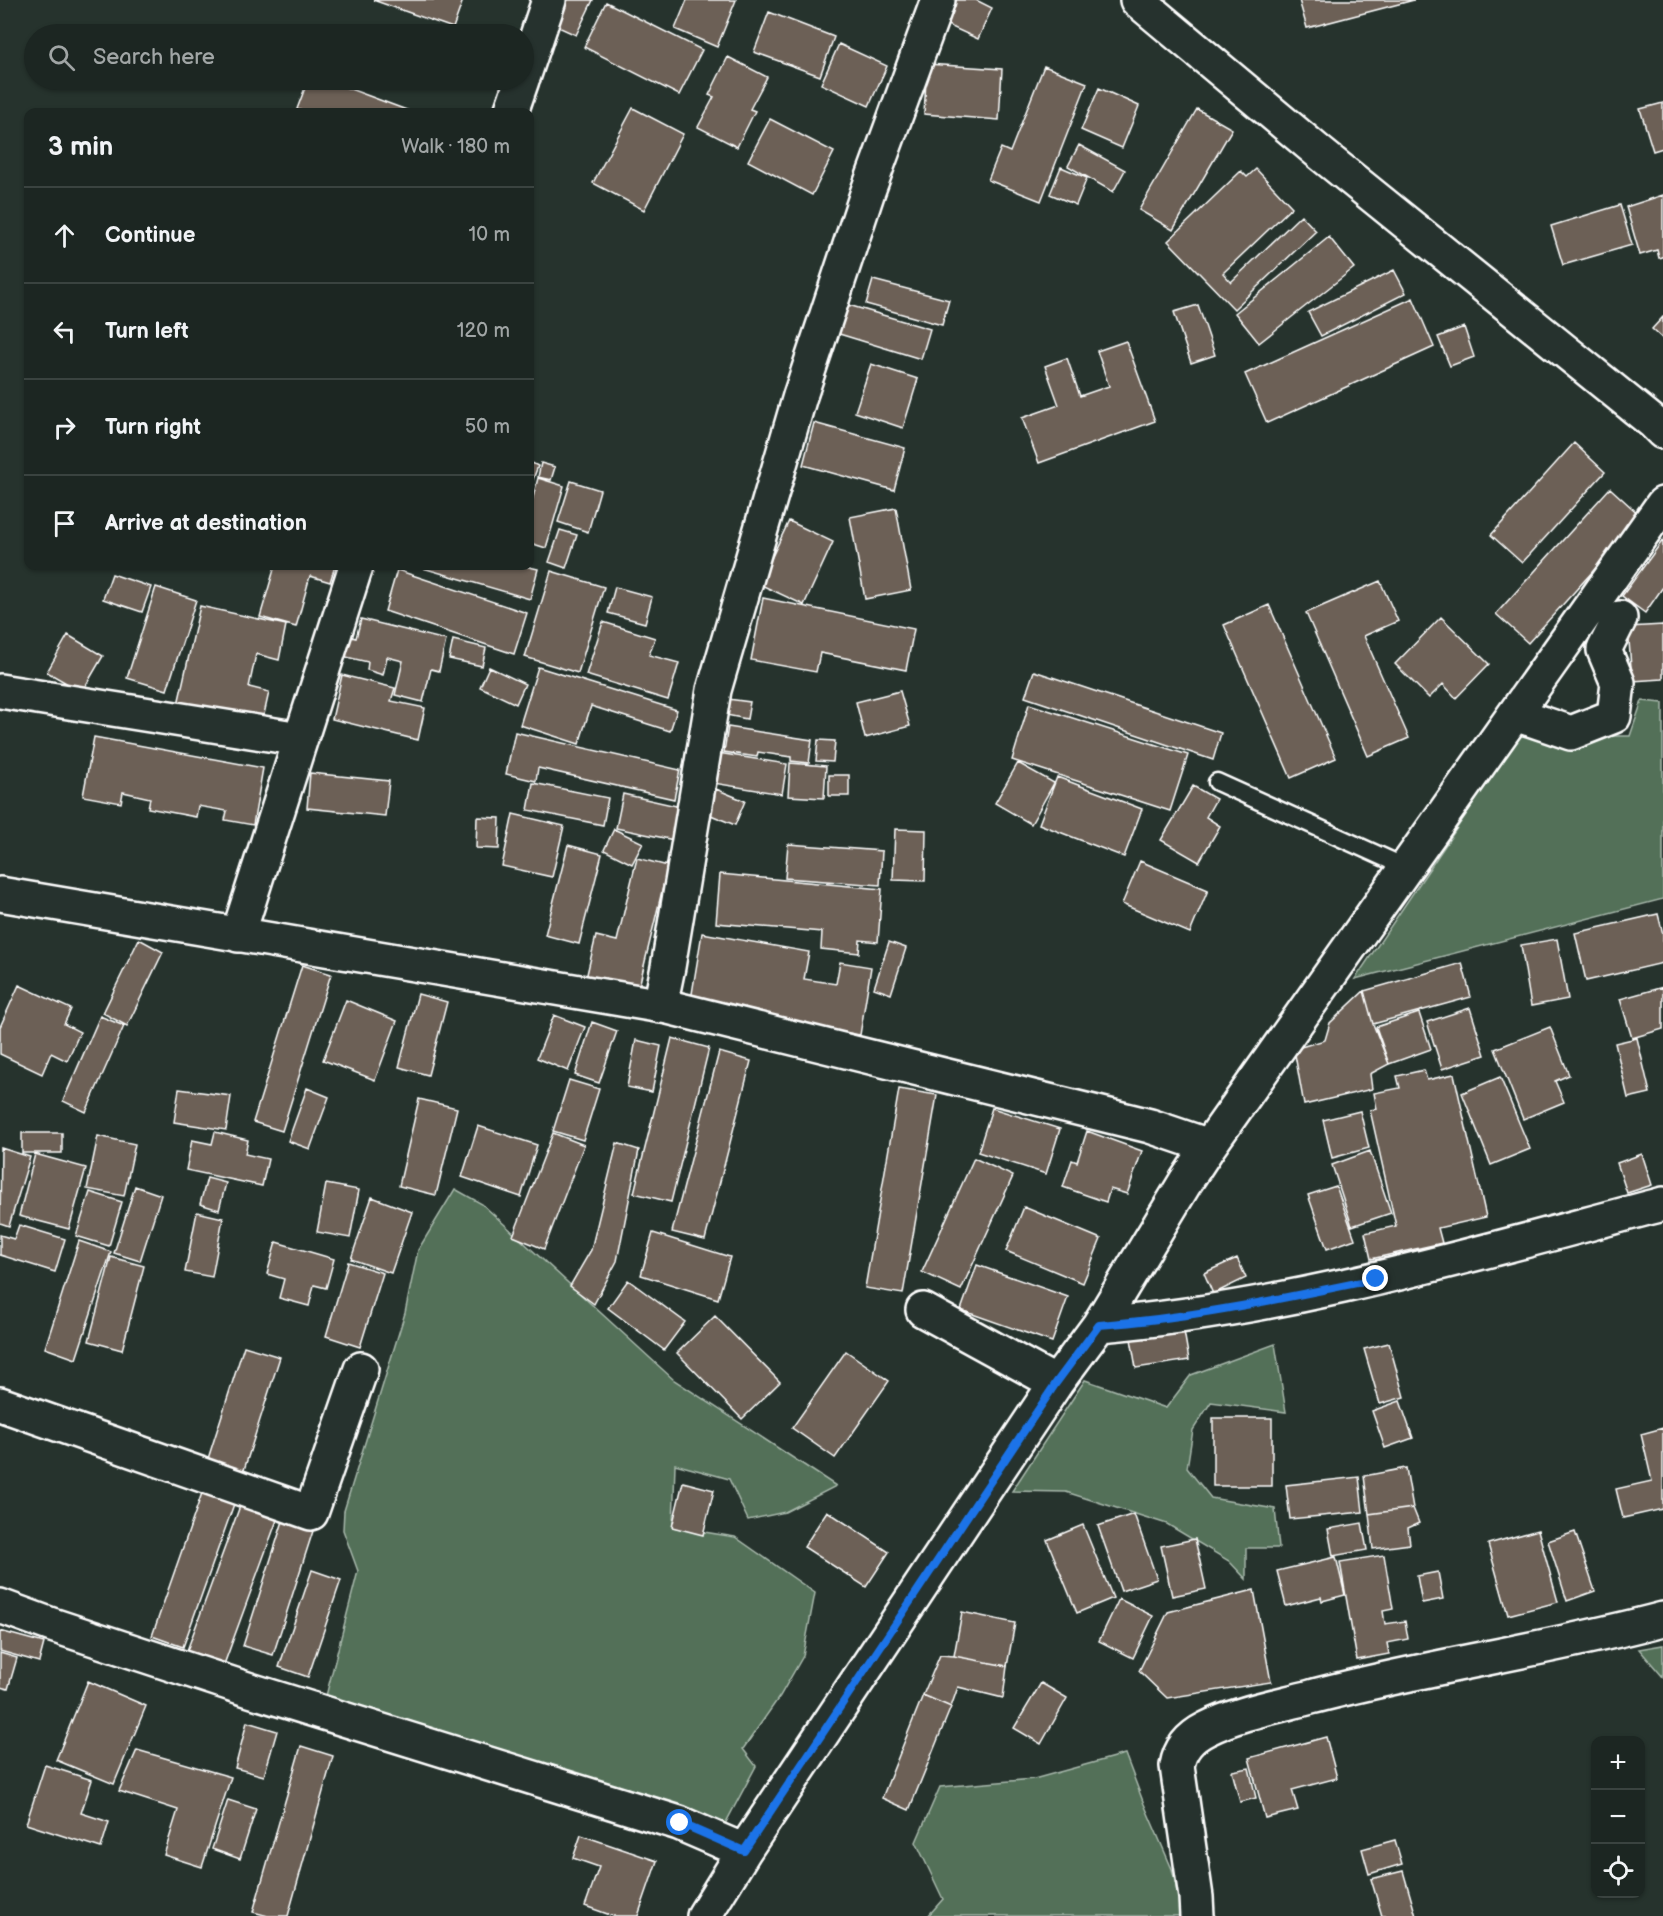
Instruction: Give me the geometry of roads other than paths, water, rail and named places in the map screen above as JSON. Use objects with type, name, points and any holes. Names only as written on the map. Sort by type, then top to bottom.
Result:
[{"type":"street","points":[[534,44],[549,0]]},
{"type":"street","points":[[660,1006],[714,690],[800,396],[868,192],[938,0]]},
{"type":"street","points":[[1137,0],[1330,162],[1660,424]]},
{"type":"street","points":[[512,108],[519,90]]},
{"type":"street","points":[[704,1916],[744,1851],[1056,1383],[1099,1325],[1209,1146],[1663,504]]},
{"type":"street","points":[[238,935],[355,570]]},
{"type":"street","points":[[1515,714],[1571,733],[1614,716],[1618,683],[1604,650],[1620,618]]},
{"type":"street","points":[[0,691],[300,739]]},
{"type":"street","points":[[0,894],[660,1006],[1150,1126],[1209,1146]]},
{"type":"street","points":[[1099,1325],[1141,1322],[1251,1305],[1376,1279],[1663,1204]]},
{"type":"street","points":[[923,1310],[1056,1383]]},
{"type":"street","points":[[0,1404],[310,1512],[361,1369]]},
{"type":"street","points":[[0,1606],[239,1686],[680,1823],[744,1851]]},
{"type":"street","points":[[1197,1916],[1177,1766],[1179,1755],[1186,1743],[1206,1729],[1241,1716],[1358,1684],[1618,1631],[1663,1619]]},
{"type":"lane","points":[[1216,782],[1407,868]]}]
